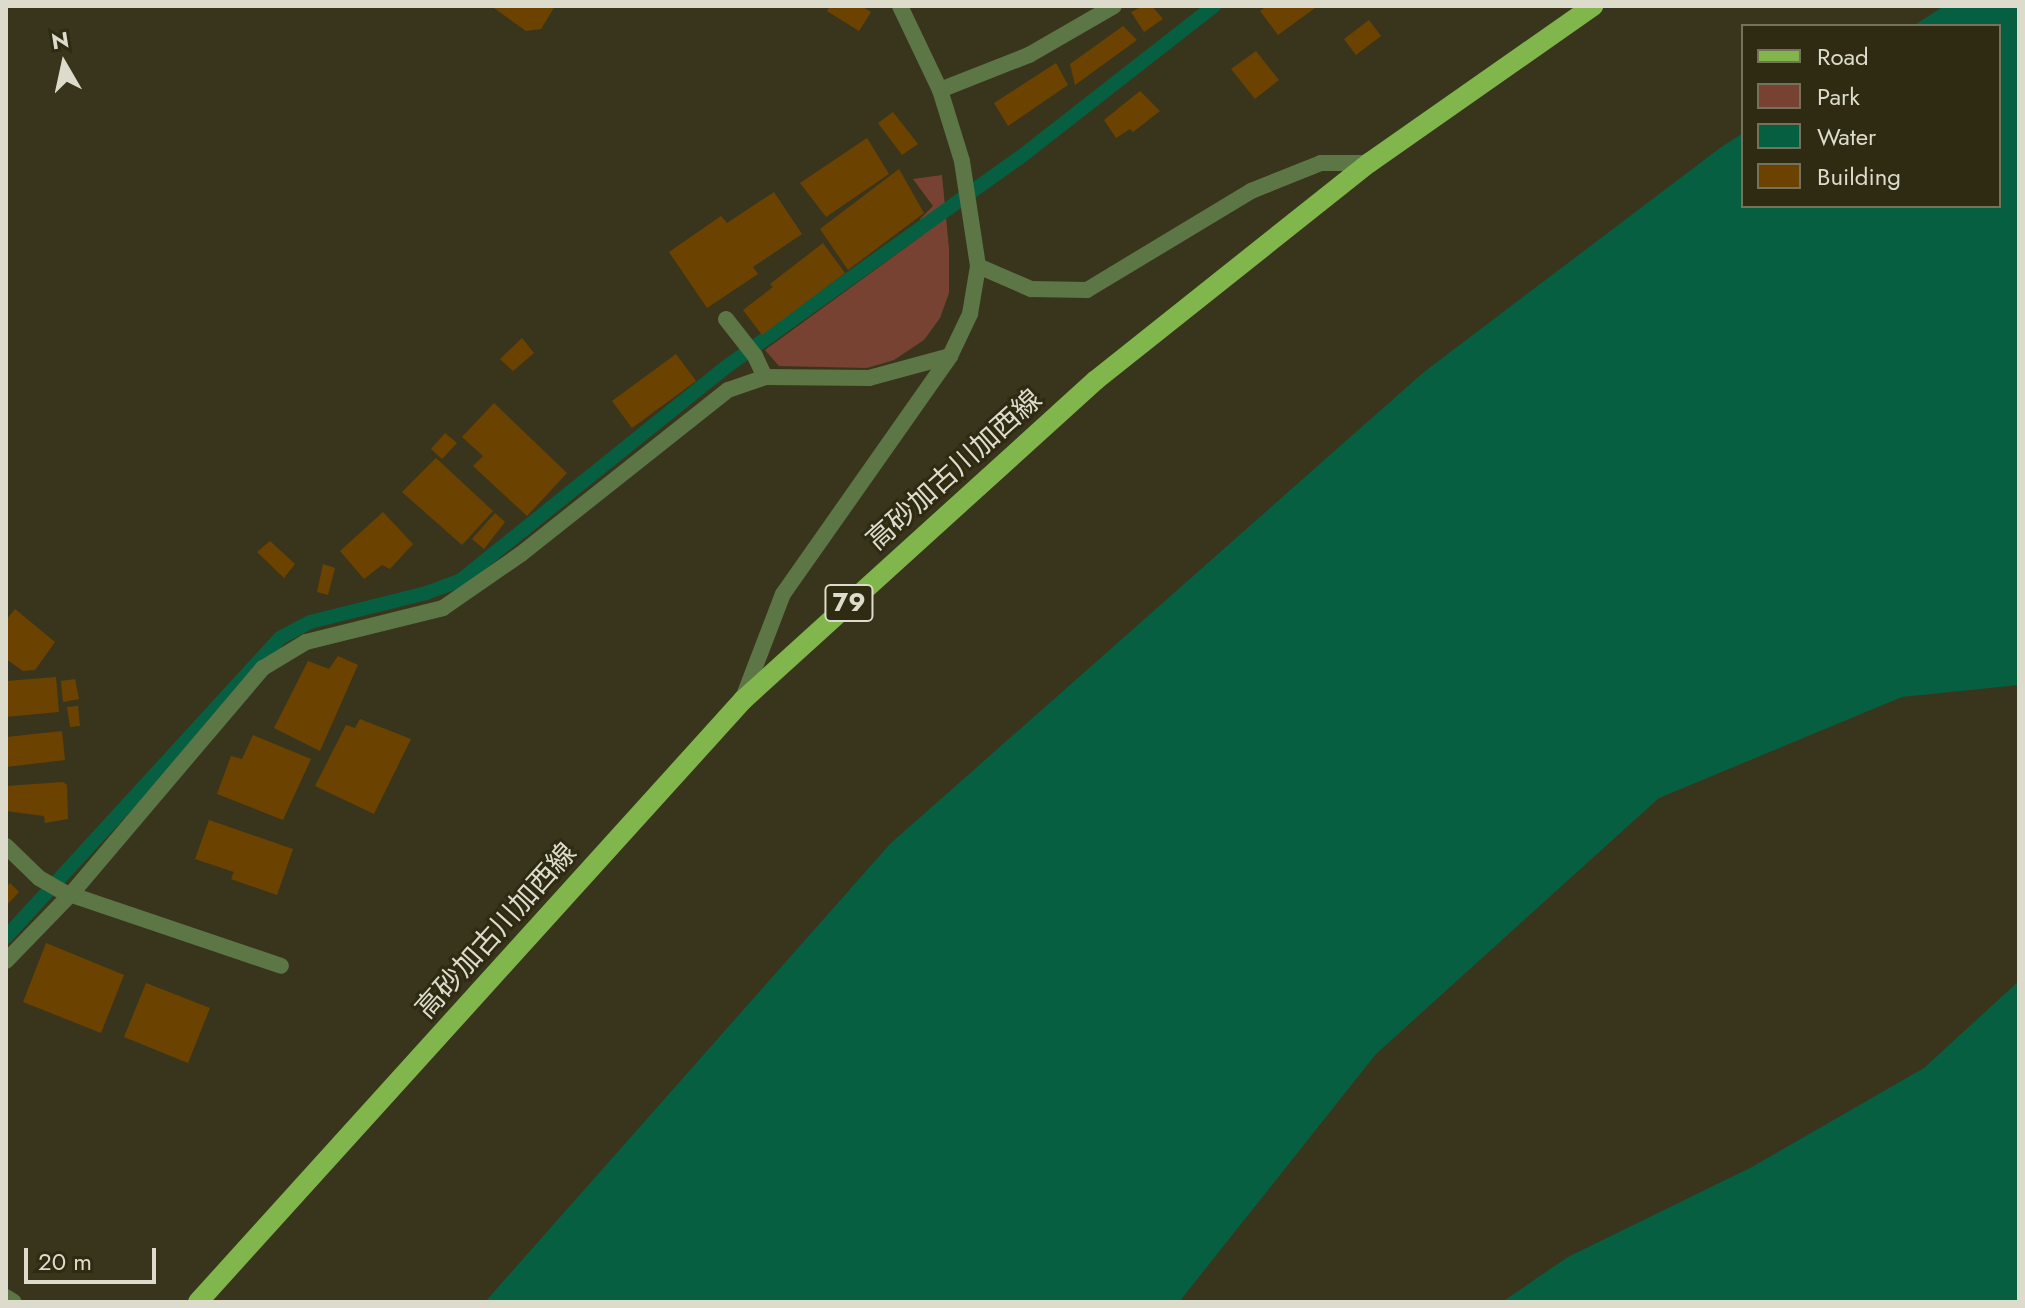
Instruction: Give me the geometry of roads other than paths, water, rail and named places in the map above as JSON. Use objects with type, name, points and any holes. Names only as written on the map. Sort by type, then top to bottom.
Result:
[{"type":"main road","name":"高砂加古川加西線","points":[[198,1302],[743,700],[1096,380],[1369,163],[1593,6]]},
{"type":"street","points":[[743,700],[783,594],[950,356],[970,314],[978,266],[962,161],[940,90],[900,6]]},
{"type":"street","points":[[940,90],[1029,55],[1114,6]]},
{"type":"street","points":[[978,266],[1031,289],[1087,290],[1251,191],[1321,163],[1369,163]]},
{"type":"street","points":[[726,319],[765,377]]},
{"type":"street","points":[[6,961],[263,668],[306,642],[443,608],[521,554],[728,390],[765,377],[869,378],[950,356]]},
{"type":"street","points":[[6,846],[39,878],[67,893],[281,966]]},
{"type":"street","points":[[6,1297],[14,1302]]},
{"type":"water","points":[[1944,6],[2019,6],[2019,685],[1902,697],[1659,798],[1376,1054],[1179,1302],[485,1302],[890,844],[1424,372],[1720,148],[1741,134],[1741,208],[2001,208],[2001,24],[1916,24]]},
{"type":"water","points":[[2019,981],[2019,1302],[1502,1302],[1568,1257],[1752,1167],[1924,1068]]},
{"type":"waterway","points":[[6,937],[280,638],[310,622],[426,593],[461,580],[726,367],[1018,159],[1214,6]]}]
